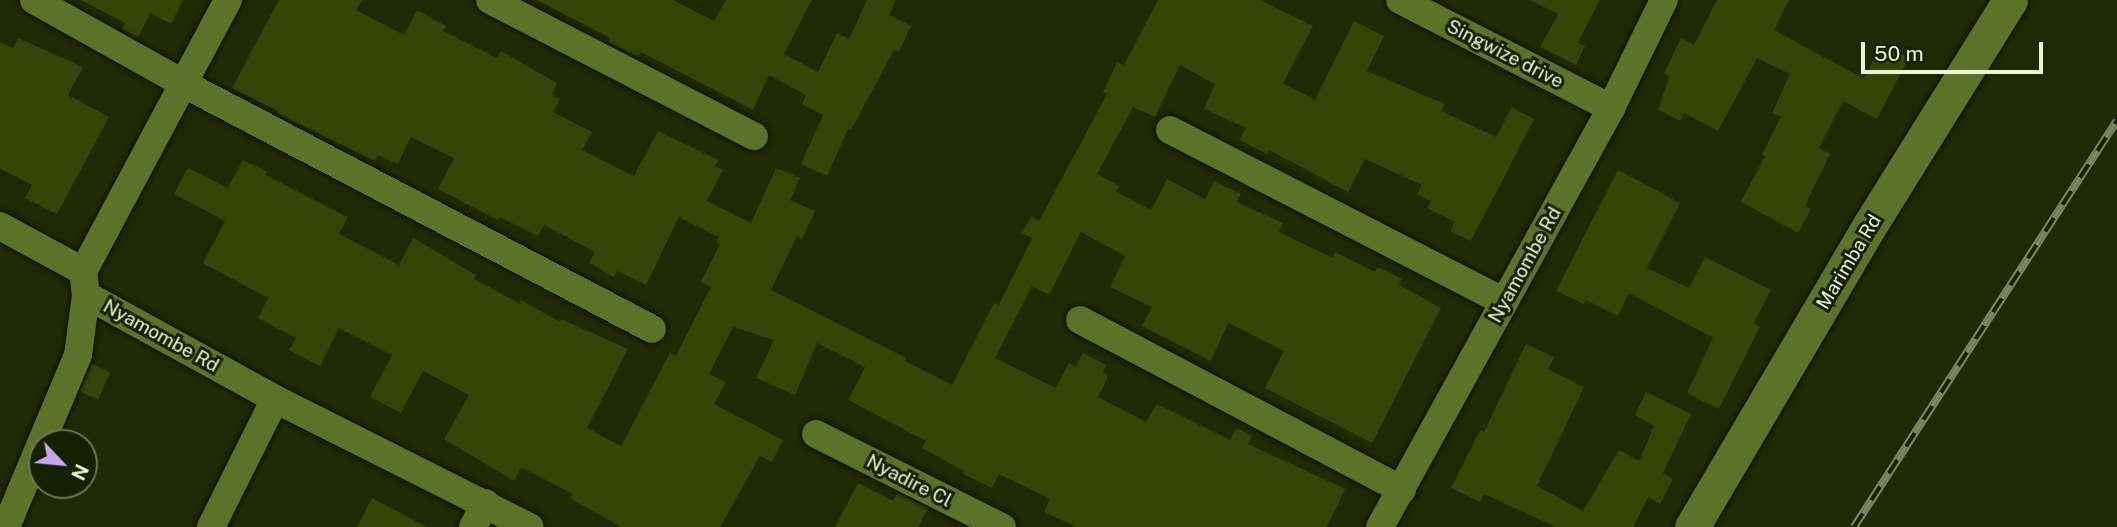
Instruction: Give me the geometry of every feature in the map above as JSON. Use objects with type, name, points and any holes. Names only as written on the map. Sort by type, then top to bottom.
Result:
[{"type":"street","points":[[34,0],[184,84],[652,329]]},
{"type":"street","points":[[6,527],[78,355],[85,283],[228,0]]},
{"type":"street","points":[[490,0],[754,136]]},
{"type":"street","name":"Singwize drive","points":[[1400,0],[1611,108]]},
{"type":"street","name":"Nyamombe Rd","points":[[1380,527],[1611,108],[1664,0]]},
{"type":"street","name":"Marimba Rd","points":[[1692,527],[1871,225],[2010,0]]},
{"type":"street","points":[[1170,130],[1504,302]]},
{"type":"street","name":"Nyamombe Rd","points":[[0,226],[85,283],[275,399],[479,515],[530,527]]},
{"type":"street","points":[[1080,320],[1402,490]]},
{"type":"street","points":[[211,527],[275,399]]},
{"type":"street","name":"Nyadire Cl","points":[[816,434],[1002,527]]},
{"type":"building","points":[[81,0],[183,0],[171,24],[150,13],[138,37],[122,29],[125,23]]},
{"type":"building","points":[[279,0],[362,0],[356,10],[404,35],[417,10],[446,26],[443,31],[497,58],[501,51],[557,83],[552,94],[560,99],[553,112],[592,132],[582,150],[634,176],[658,131],[718,160],[715,166],[723,170],[707,201],[751,223],[776,168],[800,178],[790,200],[815,211],[802,239],[797,236],[771,290],[906,358],[905,361],[952,385],[994,303],[999,305],[1032,238],[1022,233],[1031,216],[1039,221],[1107,94],[1103,92],[1117,62],[1124,65],[1158,0],[1260,0],[1313,26],[1283,83],[1315,100],[1354,21],[1384,36],[1367,71],[1445,104],[1441,111],[1496,137],[1512,107],[1534,119],[1471,241],[1450,231],[1455,222],[1427,208],[1431,201],[1417,194],[1422,185],[1365,159],[1348,192],[1269,150],[1267,154],[1239,140],[1246,128],[1204,109],[1215,84],[1180,65],[1155,117],[1133,107],[1097,174],[1119,186],[1116,192],[1151,210],[1167,179],[1205,199],[1214,181],[1241,194],[1237,202],[1283,223],[1279,232],[1333,258],[1335,252],[1375,272],[1377,267],[1402,279],[1399,285],[1441,308],[1372,443],[1265,388],[1284,351],[1228,323],[1211,361],[1142,326],[1152,307],[1110,287],[1125,256],[1081,232],[1049,295],[1032,286],[995,358],[1056,388],[1069,363],[1076,367],[1083,353],[1106,365],[1102,373],[1108,377],[1098,397],[1146,422],[1157,404],[1230,440],[1236,428],[1252,436],[1248,444],[1345,489],[1327,527],[1077,527],[1044,512],[1050,499],[999,474],[992,488],[963,474],[964,471],[922,448],[926,441],[848,400],[865,367],[817,343],[795,395],[756,378],[774,340],[733,327],[709,374],[726,382],[714,404],[783,440],[772,462],[760,456],[720,527],[621,527],[570,498],[573,494],[521,467],[514,481],[444,439],[469,395],[423,371],[401,413],[370,397],[392,355],[339,328],[320,366],[289,350],[296,338],[258,318],[268,298],[203,263],[225,221],[174,194],[188,168],[228,188],[243,160],[267,172],[265,175],[348,217],[339,234],[399,265],[413,238],[476,275],[474,279],[519,303],[521,300],[560,322],[561,319],[628,349],[587,428],[621,446],[670,353],[676,356],[711,287],[701,282],[720,244],[716,242],[719,237],[679,217],[646,285],[617,271],[614,277],[589,263],[595,252],[544,225],[538,236],[500,217],[498,220],[438,189],[454,158],[411,137],[398,164],[378,155],[375,161],[277,113],[278,111],[232,88]]},
{"type":"building","points":[[537,0],[673,0],[714,21],[726,0],[812,0],[784,54],[818,72],[837,33],[849,39],[867,0],[896,0],[889,15],[911,26],[899,52],[894,50],[851,130],[848,129],[827,176],[801,164],[823,115],[802,104],[806,95],[769,75],[753,110],[641,52],[638,57],[608,42],[610,38]]},
{"type":"building","points":[[1530,0],[1600,0],[1578,43],[1585,46],[1576,65],[1540,47],[1558,14]]},
{"type":"building","points":[[1717,0],[1789,0],[1774,30],[1864,79],[1882,43],[1909,57],[1877,119],[1843,101],[1819,148],[1830,154],[1805,206],[1811,209],[1798,233],[1741,202],[1765,156],[1762,155],[1781,117],[1772,113],[1790,74],[1757,58],[1718,131],[1684,113],[1680,121],[1658,110],[1669,77],[1664,73],[1681,38],[1694,45]]},
{"type":"building","points":[[18,38],[83,67],[68,95],[109,117],[57,214],[25,198],[32,185],[0,169],[0,42],[13,48]]},
{"type":"building","points":[[1618,170],[1680,203],[1647,268],[1689,288],[1705,257],[1771,290],[1754,323],[1760,327],[1719,409],[1687,393],[1713,338],[1629,293],[1618,316],[1586,300],[1584,304],[1556,291]]},
{"type":"building","points":[[1526,344],[1554,357],[1548,369],[1584,387],[1537,486],[1583,511],[1619,450],[1639,461],[1654,426],[1635,415],[1646,392],[1691,414],[1663,473],[1673,479],[1660,504],[1648,497],[1633,527],[1556,527],[1484,494],[1480,502],[1451,488],[1480,430],[1484,432]]},
{"type":"building","points":[[92,364],[110,372],[98,400],[80,391]]},
{"type":"building","points":[[858,483],[893,501],[897,493],[928,508],[918,527],[835,527]]},
{"type":"building","points":[[372,498],[427,527],[357,527]]},
{"type":"railway","points":[[1854,527],[2117,121]]}]
